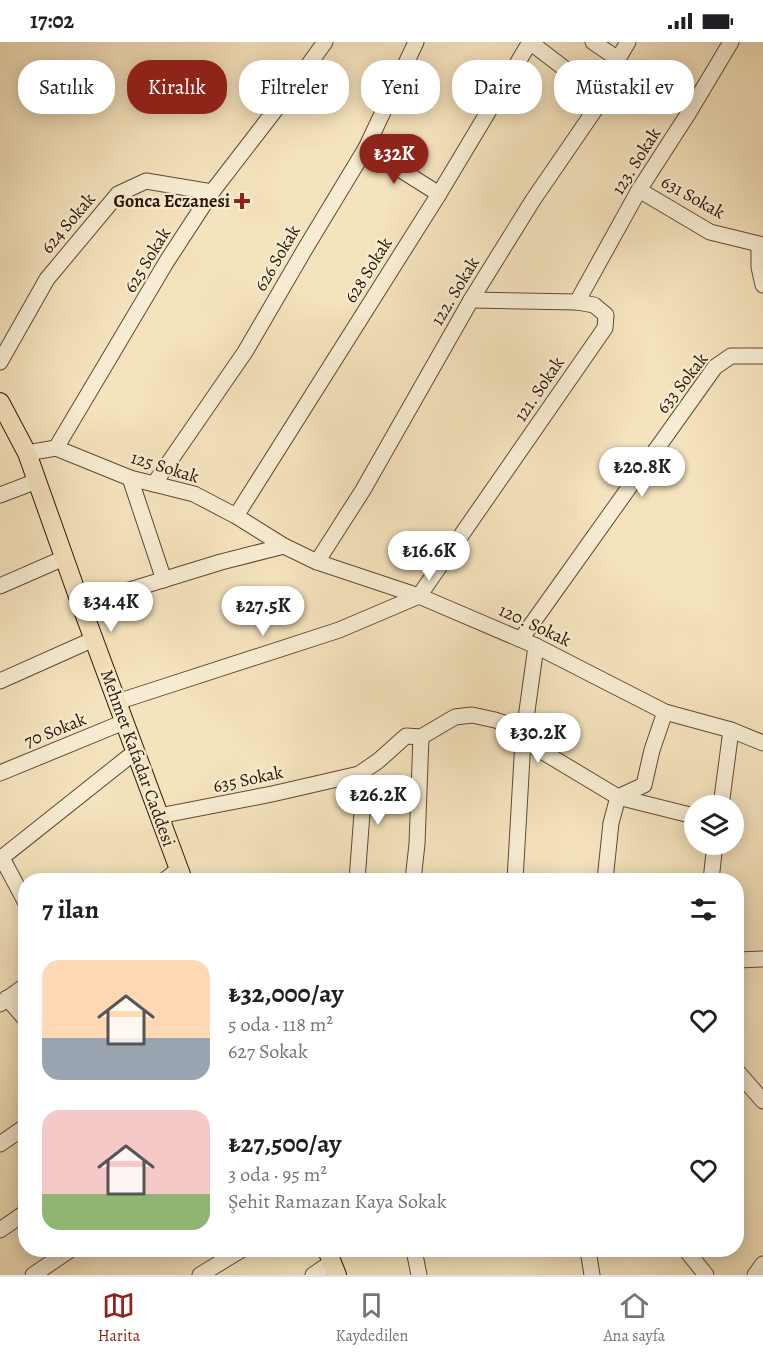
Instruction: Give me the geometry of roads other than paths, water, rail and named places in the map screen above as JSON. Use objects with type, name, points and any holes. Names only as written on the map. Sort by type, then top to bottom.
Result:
[{"type":"main road","name":"Mehmet Kafadar Caddesi","points":[[0,402],[27,453],[159,816],[175,873]]},
{"type":"street","name":"625 Sokak","points":[[56,448],[167,261],[212,192],[325,42]]},
{"type":"street","name":"626 Sokak","points":[[154,484],[245,352],[366,148],[416,42]]},
{"type":"street","points":[[530,42],[554,60]]},
{"type":"street","name":"628 Sokak","points":[[236,516],[439,194],[530,42]]},
{"type":"street","points":[[593,42],[618,59]]},
{"type":"street","name":"122. Sokak","points":[[618,59],[628,42]]},
{"type":"street","name":"123. Sokak","points":[[577,302],[639,190],[731,42]]},
{"type":"street","name":"122. Sokak","points":[[317,561],[363,490],[471,300],[533,200],[592,114]]},
{"type":"street","points":[[366,148],[439,194]]},
{"type":"street","name":"624 Sokak","points":[[0,362],[47,279],[118,194],[146,181],[212,192]]},
{"type":"street","name":"631 Sokak","points":[[639,190],[710,232],[759,244],[759,267],[763,285]]},
{"type":"street","name":"121. Sokak","points":[[419,596],[605,328],[606,315],[594,305],[577,302],[471,300]]},
{"type":"street","name":"633 Sokak","points":[[521,639],[715,367],[731,356],[763,356]]},
{"type":"street","points":[[27,453],[56,448]]},
{"type":"street","name":"125 Sokak","points":[[56,448],[130,478],[194,494],[236,516],[284,546]]},
{"type":"street","points":[[130,478],[164,580]]},
{"type":"street","points":[[0,495],[37,481]]},
{"type":"street","points":[[81,605],[221,562],[284,546]]},
{"type":"street","name":"120. Sokak","points":[[284,546],[317,561],[419,596],[521,639],[664,712],[731,730],[763,743]]},
{"type":"street","points":[[0,586],[64,558]]},
{"type":"street","points":[[117,702],[339,630],[419,596]]},
{"type":"street","points":[[0,681],[94,639]]},
{"type":"street","points":[[515,873],[523,740],[537,646]]},
{"type":"street","points":[[606,873],[611,822],[618,797],[644,785],[664,712]]},
{"type":"street","name":"635 Sokak","points":[[159,816],[359,774],[378,761],[406,736],[421,737],[455,717],[472,715],[510,725],[523,740],[618,797],[684,814]]},
{"type":"street","name":"70 Sokak","points":[[0,773],[124,722]]},
{"type":"street","points":[[722,795],[731,730]]},
{"type":"street","points":[[414,873],[421,737]]},
{"type":"street","points":[[18,889],[1,858],[136,751]]},
{"type":"street","points":[[358,873],[363,800],[359,774]]},
{"type":"street","points":[[712,873],[714,855]]},
{"type":"street","points":[[744,960],[763,959]]},
{"type":"street","points":[[18,991],[4,1001],[18,1013]]},
{"type":"street","points":[[744,1079],[763,1101]]},
{"type":"street","points":[[0,1144],[18,1132]]},
{"type":"street","points":[[0,1230],[18,1218]]},
{"type":"street","points":[[33,1275],[60,1257]]},
{"type":"street","points":[[200,1275],[230,1257]]},
{"type":"street","points":[[415,1257],[419,1275]]},
{"type":"street","points":[[589,1257],[592,1275]]},
{"type":"street","points":[[692,1257],[706,1275]]},
{"type":"street","points":[[313,1275],[332,1262]]},
{"type":"street","points":[[755,1275],[763,1264]]},
{"type":"place","name":"Gonca Eczanesi","points":[[242,201]]}]
